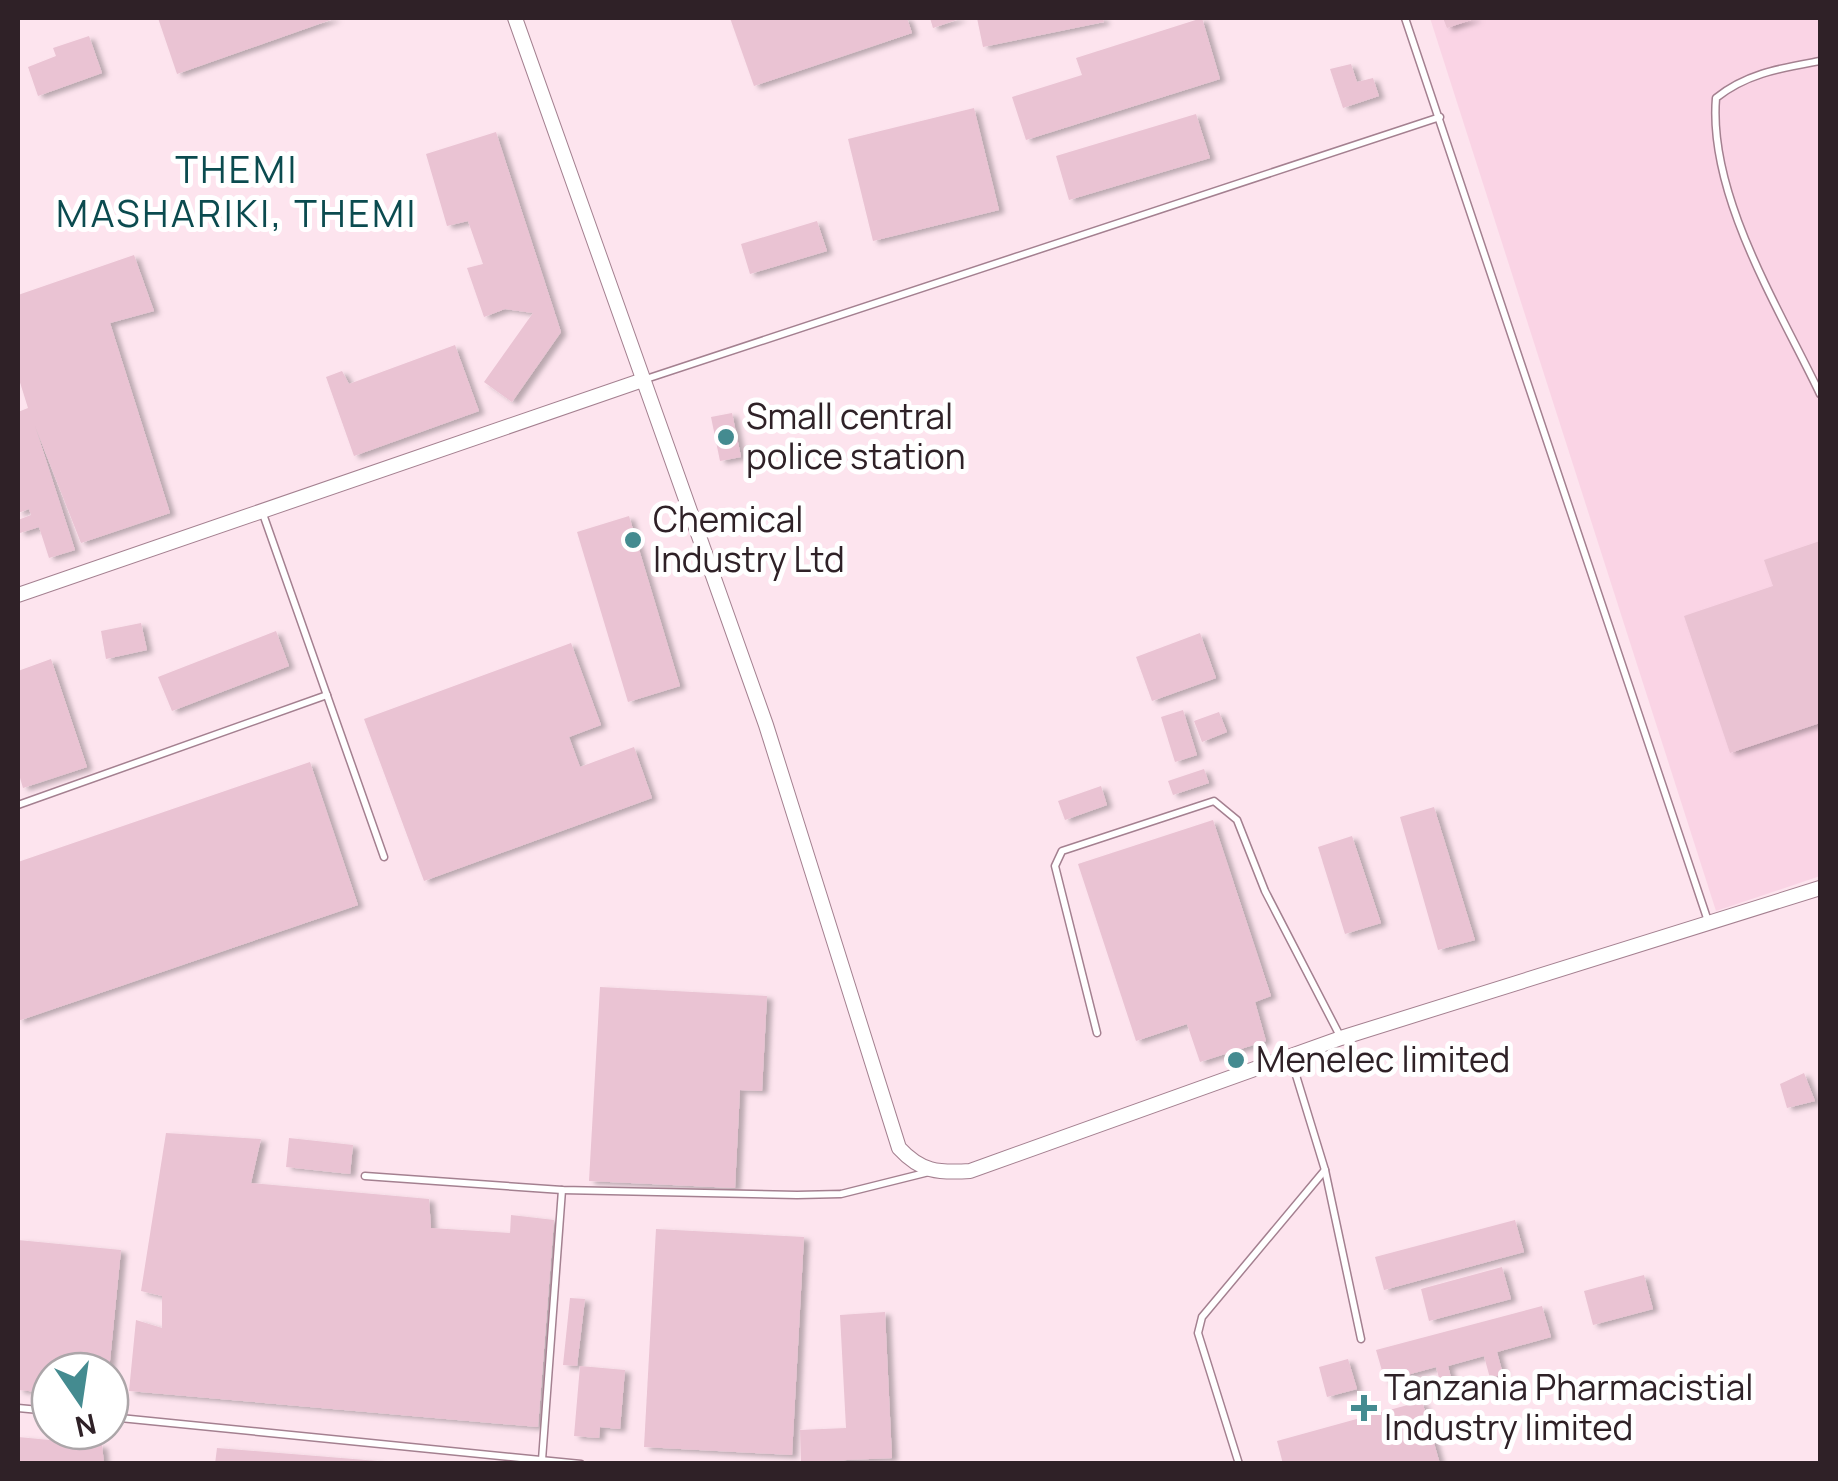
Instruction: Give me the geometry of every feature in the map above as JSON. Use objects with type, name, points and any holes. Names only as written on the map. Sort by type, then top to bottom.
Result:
[{"type":"street","points":[[515,18],[613,286],[640,381],[766,726],[898,1148],[929,1172],[970,1171],[1341,1038],[1820,888]]},
{"type":"street","points":[[18,595],[640,381]]},
{"type":"lane","points":[[1405,18],[1709,922]]},
{"type":"lane","points":[[1820,61],[1769,70],[1736,82],[1716,98],[1714,126],[1720,164],[1755,260],[1820,394]]},
{"type":"lane","points":[[640,381],[1440,118]]},
{"type":"lane","points":[[262,511],[384,857]]},
{"type":"lane","points":[[18,805],[327,696]]},
{"type":"lane","points":[[1097,1033],[1056,866],[1062,852],[1214,801],[1237,820],[1273,908],[1341,1038]]},
{"type":"lane","points":[[1290,1056],[1324,1170],[1361,1338]]},
{"type":"lane","points":[[1239,1464],[1198,1333],[1202,1317],[1324,1170]]},
{"type":"lane","points":[[365,1176],[562,1190],[841,1194],[929,1172]]},
{"type":"lane","points":[[542,1460],[562,1190]]},
{"type":"lane","points":[[130,1419],[580,1464]]},
{"type":"shaded area","points":[[1430,18],[1820,18],[1820,876],[1716,911]]},
{"type":"building","points":[[158,18],[336,18],[177,74]]},
{"type":"building","points":[[730,18],[907,18],[912,33],[754,86]]},
{"type":"building","points":[[930,18],[962,18],[933,28]]},
{"type":"building","points":[[977,18],[1103,18],[1104,22],[983,47]]},
{"type":"building","points":[[1202,18],[1220,79],[1026,140],[1012,97],[1082,75],[1076,58]]},
{"type":"building","points":[[1443,18],[1477,18],[1447,28]]},
{"type":"building","points":[[89,36],[102,73],[38,96],[28,67],[56,56],[53,48]]},
{"type":"building","points":[[1351,64],[1357,82],[1373,78],[1379,96],[1343,108],[1330,69]]},
{"type":"building","points":[[974,108],[999,210],[873,241],[848,139]]},
{"type":"building","points":[[1196,114],[1210,158],[1069,200],[1056,156]]},
{"type":"building","points":[[496,132],[561,332],[512,402],[484,382],[533,313],[505,309],[484,317],[467,268],[483,264],[468,221],[447,226],[426,154]]},
{"type":"building","points":[[817,221],[827,251],[750,274],[741,244]]},
{"type":"building","points":[[134,255],[154,311],[110,323],[170,513],[81,543],[35,426],[75,550],[49,558],[39,527],[20,533],[18,525],[18,520],[31,515],[29,509],[18,513],[18,412],[28,408],[18,376],[18,295]]},
{"type":"building","points":[[455,345],[479,411],[354,456],[326,377],[342,371],[349,384]]},
{"type":"building","name":"Small central police station","points":[[732,413],[741,457],[720,461],[711,417]]},
{"type":"building","points":[[629,516],[680,686],[628,702],[577,532]]},
{"type":"building","points":[[1820,541],[1820,723],[1730,753],[1684,616],[1773,586],[1764,560]]},
{"type":"building","points":[[141,623],[147,650],[106,659],[101,631]]},
{"type":"building","points":[[276,631],[289,666],[172,711],[158,677]]},
{"type":"building","points":[[1200,633],[1216,678],[1152,701],[1136,657]]},
{"type":"building","points":[[571,643],[601,725],[569,737],[580,767],[634,747],[652,798],[424,881],[364,719]]},
{"type":"building","points":[[51,659],[87,767],[23,788],[18,771],[18,671]]},
{"type":"building","points":[[1183,710],[1197,755],[1175,762],[1161,717]]},
{"type":"building","points":[[1219,712],[1227,732],[1202,742],[1194,721]]},
{"type":"building","points":[[310,762],[358,905],[18,1021],[18,862]]},
{"type":"building","points":[[1204,769],[1209,783],[1173,795],[1168,781]]},
{"type":"building","points":[[1101,786],[1107,805],[1065,820],[1058,801]]},
{"type":"building","points":[[1434,807],[1475,940],[1438,950],[1400,817]]},
{"type":"building","points":[[1213,820],[1271,996],[1255,1002],[1266,1041],[1200,1062],[1187,1024],[1136,1041],[1078,864]]},
{"type":"building","points":[[1352,836],[1381,923],[1345,934],[1318,847]]},
{"type":"building","points":[[600,987],[767,996],[762,1091],[740,1090],[735,1188],[589,1181]]},
{"type":"building","points":[[1804,1073],[1815,1101],[1787,1108],[1780,1084]]},
{"type":"building","points":[[166,1133],[261,1139],[251,1183],[429,1199],[431,1228],[510,1233],[511,1215],[554,1220],[538,1427],[130,1391],[136,1320],[162,1328],[162,1296],[141,1291]]},
{"type":"building","points":[[289,1138],[353,1145],[350,1174],[286,1167]]},
{"type":"building","points":[[1515,1220],[1524,1252],[1384,1290],[1375,1257]]},
{"type":"building","points":[[656,1229],[804,1237],[792,1455],[644,1447]]},
{"type":"building","points":[[18,1240],[121,1250],[111,1351],[30,1351],[30,1391],[18,1390]]},
{"type":"building","points":[[1502,1267],[1511,1299],[1429,1321],[1421,1289]]},
{"type":"building","points":[[1644,1275],[1653,1309],[1593,1325],[1584,1291]]},
{"type":"building","points":[[570,1298],[585,1299],[577,1366],[563,1365]]},
{"type":"building","points":[[1542,1306],[1551,1337],[1497,1352],[1503,1374],[1490,1378],[1484,1356],[1448,1366],[1454,1389],[1443,1392],[1436,1367],[1385,1381],[1376,1350]]},
{"type":"building","points":[[885,1312],[892,1458],[801,1462],[800,1430],[846,1428],[840,1315]]},
{"type":"building","points":[[1348,1359],[1357,1389],[1327,1397],[1319,1367]]},
{"type":"building","points":[[580,1366],[625,1370],[620,1429],[600,1427],[599,1438],[574,1436]]},
{"type":"building","points":[[1422,1401],[1440,1464],[1283,1464],[1277,1441]]},
{"type":"building","points":[[18,1437],[30,1438],[30,1451],[103,1451],[104,1464],[18,1464]]},
{"type":"building","points":[[217,1448],[378,1461],[378,1464],[215,1464]]},
{"type":"place","name":"Small central police station","points":[[726,437]]},
{"type":"place","name":"Chemical Industry Ltd","points":[[633,540]]},
{"type":"place","name":"Menelec limited","points":[[1236,1060]]},
{"type":"place","name":"Tanzania Pharmacistial Industry limited","points":[[1364,1408]]},
{"type":"district","name":"THEMI MASHARIKI, THEMI","points":[[237,192]]}]
